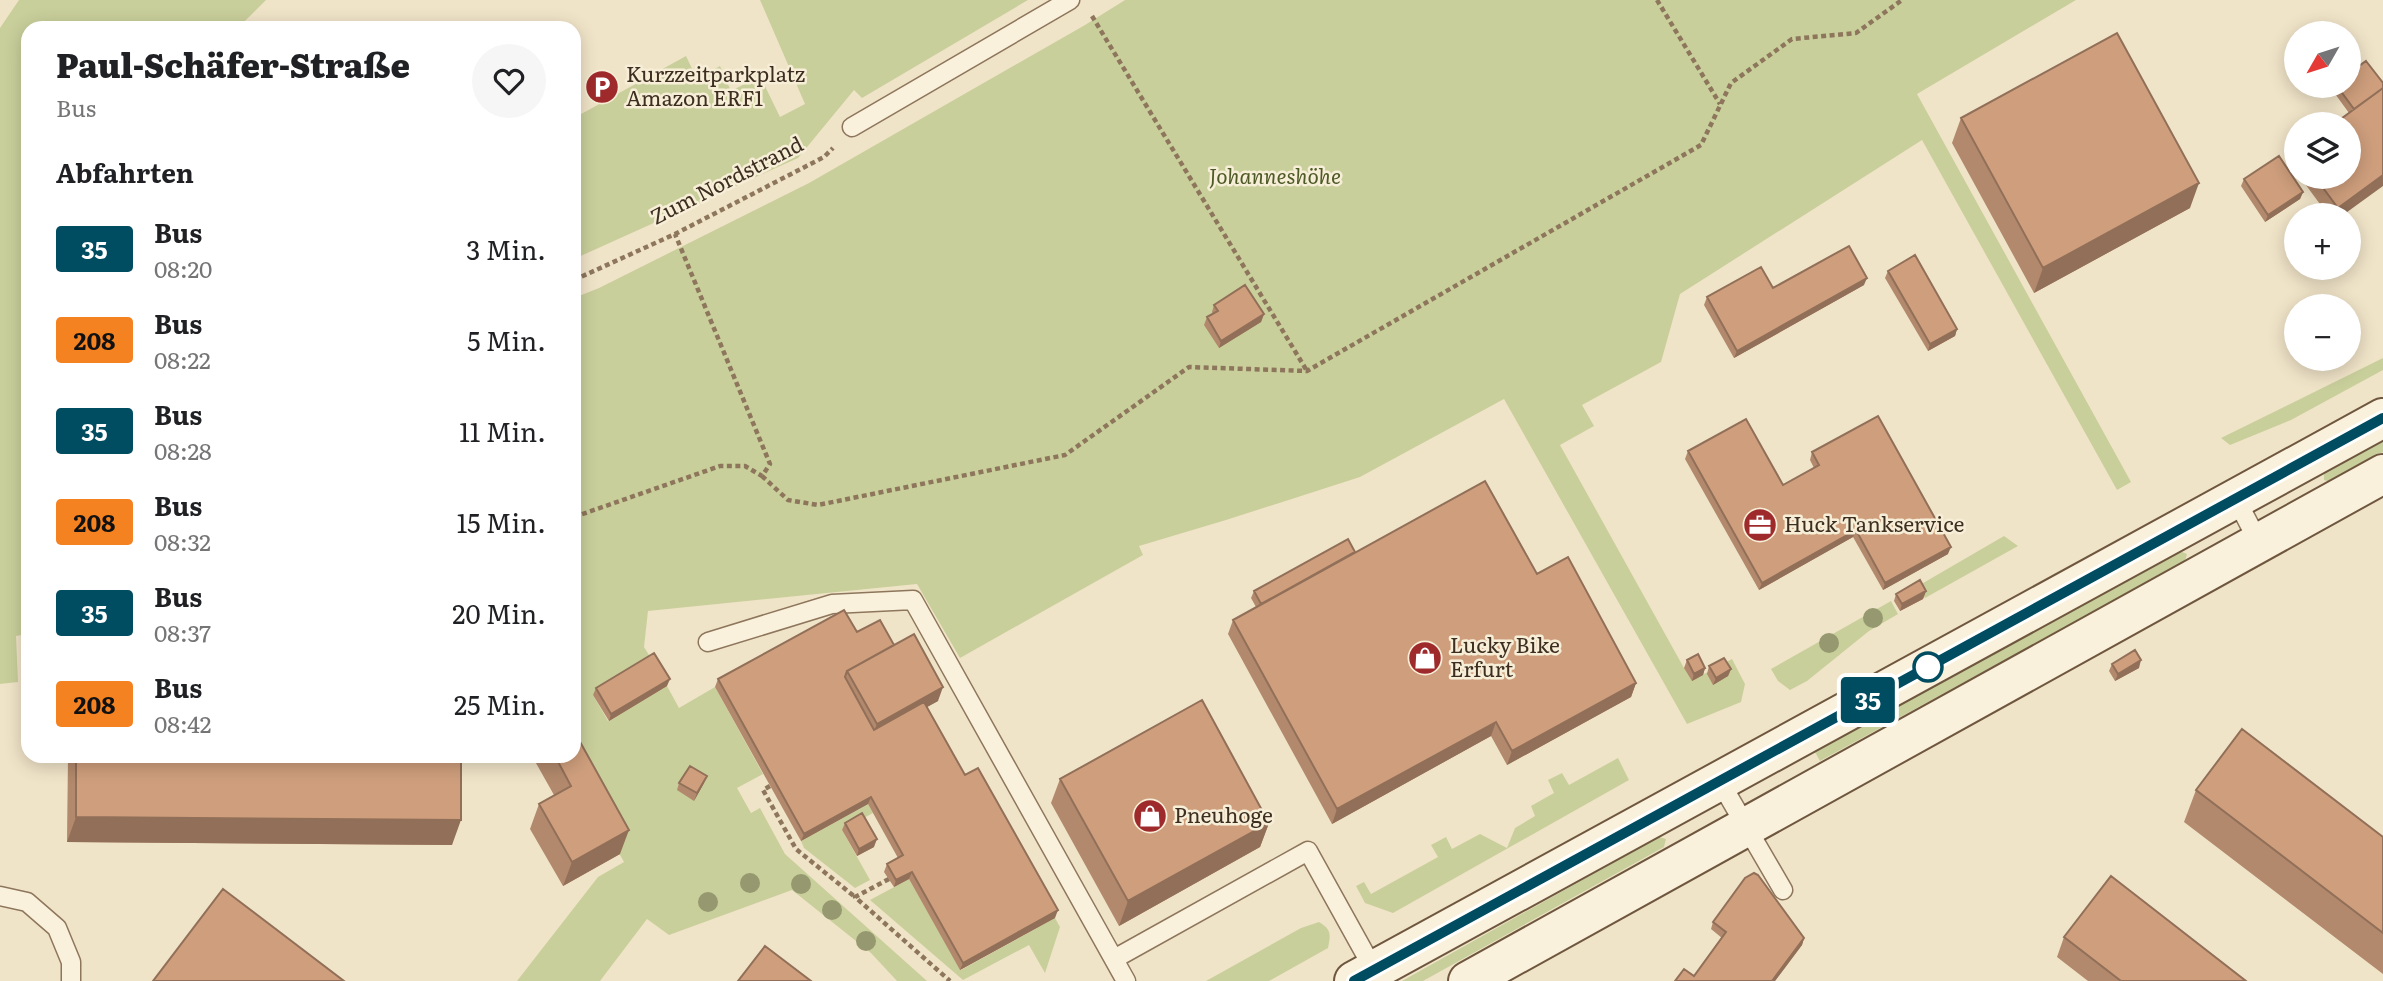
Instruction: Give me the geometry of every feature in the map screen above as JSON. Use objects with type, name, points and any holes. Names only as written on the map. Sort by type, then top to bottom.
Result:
[{"type":"main road","points":[[1364,975],[2383,418]]},
{"type":"main road","points":[[1468,981],[2383,474]]},
{"type":"lane","points":[[852,127],[1070,0]]},
{"type":"lane","points":[[2236,499],[2259,543]]},
{"type":"lane","points":[[708,642],[832,604],[913,600],[1126,981]]},
{"type":"lane","points":[[1719,780],[1783,890]]},
{"type":"lane","points":[[1114,959],[1308,850],[1364,975]]},
{"type":"lane","points":[[0,896],[27,902],[57,929],[71,962],[71,981]]},
{"type":"path","points":[[1657,0],[1720,105]]},
{"type":"path","points":[[581,515],[720,466],[744,466],[762,476],[788,500],[818,505],[1065,455],[1189,367],[1307,372],[1701,145],[1731,83],[1792,39],[1856,33],[1902,0]]},
{"type":"path","points":[[1089,10],[1307,372]]},
{"type":"path","name":"Zum Nordstrand","points":[[581,277],[675,234],[824,157],[852,127]]},
{"type":"path","points":[[675,234],[770,464],[762,476]]},
{"type":"path","points":[[770,786],[763,790],[796,849],[950,981]]},
{"type":"path","points":[[855,897],[889,879]]},
{"type":"green space","points":[[19,0],[266,0],[245,21],[21,21],[21,635],[16,636],[18,682],[0,684],[0,28]]},
{"type":"green space","points":[[760,0],[1028,0],[862,98],[854,90],[798,158],[581,256],[581,114],[686,56],[697,79],[720,66],[731,91],[760,76],[780,117],[805,104]]},
{"type":"green space","name":"Johanneshöhe","points":[[1125,0],[2076,0],[1917,94],[2131,482],[2117,490],[1922,140],[1680,294],[1661,362],[1582,405],[1594,426],[1560,445],[1684,668],[1702,675],[1732,659],[1745,684],[1741,702],[1687,724],[1504,399],[1360,477],[1139,546],[1143,555],[960,658],[917,584],[648,611],[644,647],[652,660],[593,695],[608,721],[667,686],[679,708],[715,687],[763,774],[737,788],[751,813],[760,808],[785,854],[927,981],[897,981],[871,953],[792,890],[669,935],[647,919],[600,981],[517,981],[598,877],[624,862],[569,763],[581,763],[581,295],[809,183]]},
{"type":"green space","points":[[2383,358],[2383,370],[2291,420],[2230,445],[2221,438],[2361,371]]},
{"type":"green space","points":[[2383,440],[2383,452],[2330,482],[2324,480],[2324,473]]},
{"type":"green space","points":[[2004,536],[2018,546],[1925,598],[1918,586]]},
{"type":"green space","points":[[2180,551],[2187,554],[2185,561],[1820,761],[1815,752]]},
{"type":"green space","points":[[1891,601],[1898,614],[1869,631],[1807,681],[1790,690],[1778,681],[1771,669]]},
{"type":"green space","points":[[1618,758],[1629,780],[1393,913],[1365,903],[1356,886],[1364,882],[1371,894],[1438,857],[1431,845],[1446,837],[1452,849],[1480,834],[1507,848],[1515,828],[1535,816],[1531,806],[1554,793],[1548,780],[1562,773],[1569,785]]},
{"type":"green space","points":[[868,804],[873,813],[842,830],[870,880],[855,888],[804,848],[801,841]]},
{"type":"green space","points":[[1659,837],[1666,839],[1664,847],[1423,981],[1402,981]]},
{"type":"green space","points":[[909,879],[961,970],[1055,918],[1060,927],[1045,973],[1029,945],[963,980],[870,900]]},
{"type":"green space","points":[[1319,922],[1329,932],[1328,948],[1269,981],[1206,981],[1301,928]]},
{"type":"building","points":[[2117,33],[2199,183],[2043,268],[1961,118]]},
{"type":"building","points":[[2366,61],[2383,83],[2383,88],[2354,109],[2346,98],[2361,98],[2361,65]]},
{"type":"building","points":[[2383,88],[2383,175],[2345,203],[2334,203],[2324,189],[2361,189],[2361,112],[2350,112]]},
{"type":"building","points":[[2279,156],[2284,164],[2284,189],[2301,189],[2303,192],[2268,215],[2244,179]]},
{"type":"building","points":[[1849,246],[1867,278],[1737,351],[1707,297],[1761,267],[1773,288]]},
{"type":"building","points":[[1915,255],[1957,329],[1930,344],[1888,271]]},
{"type":"building","points":[[1245,285],[1264,314],[1221,341],[1207,317],[1218,311],[1214,305]]},
{"type":"building","points":[[1878,416],[1951,547],[1885,583],[1856,530],[1762,583],[1688,451],[1746,419],[1783,485],[1819,465],[1812,452]]},
{"type":"building","points":[[1485,481],[1537,574],[1568,557],[1636,683],[1512,751],[1496,722],[1337,809],[1233,620]]},
{"type":"building","points":[[1348,539],[1355,552],[1261,604],[1254,591]]},
{"type":"building","points":[[1920,580],[1926,591],[1902,604],[1896,594]]},
{"type":"building","points":[[844,610],[857,632],[880,620],[894,645],[847,671],[845,677],[874,730],[924,702],[965,775],[978,768],[1058,910],[963,963],[912,872],[896,880],[887,864],[903,855],[871,797],[804,834],[718,679]]},
{"type":"building","points":[[914,634],[943,687],[877,724],[847,671]]},
{"type":"building","points":[[2135,650],[2141,660],[2118,674],[2112,664]]},
{"type":"building","points":[[654,653],[670,679],[611,714],[596,688]]},
{"type":"building","points":[[1698,654],[1705,668],[1694,674],[1687,660]]},
{"type":"building","points":[[1724,658],[1731,669],[1716,678],[1709,666]]},
{"type":"building","name":"Pneuhoge","points":[[1202,700],[1269,823],[1128,901],[1060,779]]},
{"type":"building","points":[[2242,729],[2383,837],[2383,933],[2196,790]]},
{"type":"building","points":[[581,744],[629,830],[572,862],[539,804],[571,786],[559,763],[581,763]]},
{"type":"building","points":[[76,763],[461,763],[461,820],[76,817]]},
{"type":"building","points":[[690,766],[707,776],[697,793],[679,783]]},
{"type":"building","points":[[862,813],[877,839],[859,849],[845,823]]},
{"type":"building","points":[[1754,873],[1804,938],[1772,981],[1675,981],[1684,969],[1694,976],[1726,932],[1713,922],[1745,878]]},
{"type":"building","points":[[2111,876],[2246,981],[2121,981],[2064,937]]},
{"type":"building","points":[[223,889],[344,981],[153,981]]},
{"type":"building","points":[[765,946],[811,981],[738,981]]},
{"type":"bus line","name":"35","points":[[1354,981],[2383,418]]},
{"type":"place","name":"Kurzzeitparkplatz Amazon ERF1","points":[[602,87]]},
{"type":"place","name":"Huck Tankservice","points":[[1760,525]]},
{"type":"place","name":"Lucky Bike Erfurt","points":[[1425,658]]},
{"type":"place","name":"Pneuhoge","points":[[1150,816]]}]
